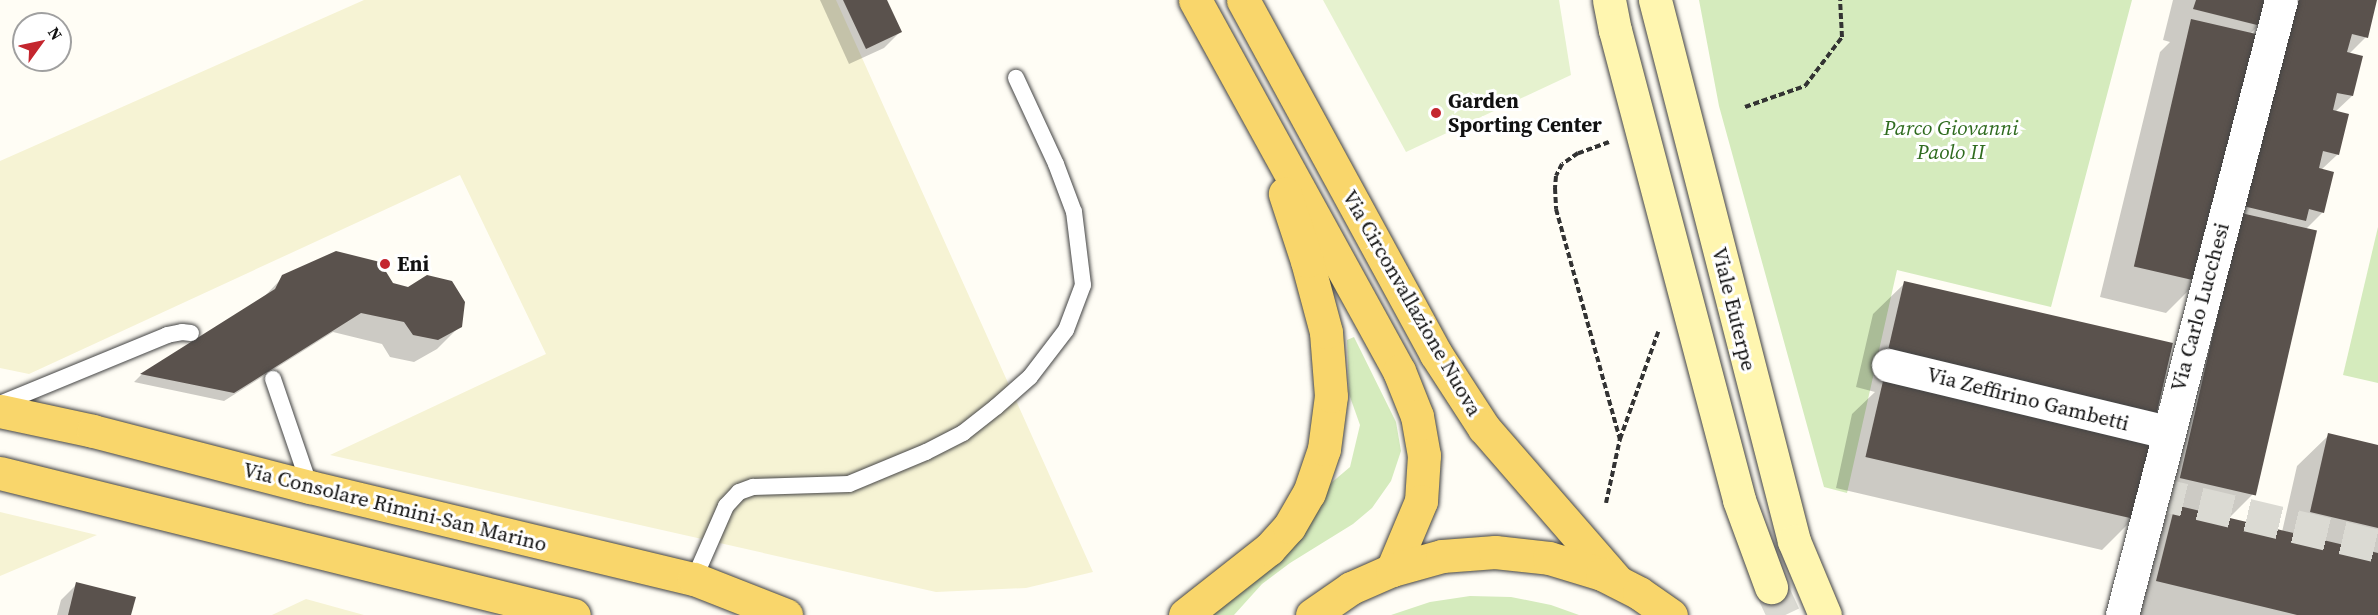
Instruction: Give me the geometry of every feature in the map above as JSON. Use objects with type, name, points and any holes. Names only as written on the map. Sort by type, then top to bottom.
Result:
[{"type":"main road","name":"Via Circonvallazione Nuova","points":[[1195,0],[1399,371],[1417,416],[1424,455],[1421,501],[1392,570]]},
{"type":"main road","name":"Via Circonvallazione Nuova","points":[[1243,0],[1436,354],[1485,428],[1617,581]]},
{"type":"main road","name":"Viale Euterpe","points":[[1609,0],[1739,500],[1771,587]]},
{"type":"main road","name":"Viale Euterpe","points":[[1655,0],[1794,541],[1825,615]]},
{"type":"main road","points":[[1185,615],[1269,549],[1289,527],[1309,493],[1324,449],[1331,396],[1326,332],[1307,261],[1260,119]]},
{"type":"main road","name":"Via Consolare Rimini-San Marino","points":[[0,411],[93,430],[310,487],[694,579],[786,615]]},
{"type":"main road","points":[[0,473],[574,615]]},
{"type":"main road","name":"Via Circonvallazione Nuova","points":[[1312,615],[1351,588],[1392,570],[1442,556],[1495,552],[1549,558],[1617,581],[1671,615]]},
{"type":"street","name":"Via Carlo Lucchesi","points":[[2122,615],[2281,0]]},
{"type":"street","name":"Via Zeffirino Gambetti","points":[[1888,365],[2168,432]]},
{"type":"lane","points":[[694,579],[726,506],[739,492],[753,487],[849,484],[926,452],[963,433],[996,407],[1035,371],[1066,330],[1083,285],[1074,212],[1056,164],[1016,78]]},
{"type":"lane","points":[[0,404],[167,335],[191,333]]},
{"type":"lane","points":[[273,379],[310,487]]},
{"type":"path","points":[[1745,107],[1805,87],[1842,37],[1840,0]]},
{"type":"path","points":[[1616,140],[1578,153],[1562,164],[1556,176],[1555,188],[1556,209],[1620,439]]},
{"type":"path","points":[[1606,503],[1620,439],[1656,342],[1659,324]]},
{"type":"shaded area","points":[[364,0],[836,0],[1093,572],[1026,588],[936,592],[330,455],[546,354],[460,175],[29,374],[0,368],[0,161]]},
{"type":"shaded area","points":[[0,512],[97,535],[0,576]]},
{"type":"shaded area","points":[[306,599],[364,615],[272,615]]},
{"type":"green space","name":"Garden Sporting Center","points":[[1323,0],[1559,0],[1571,75],[1406,152]]},
{"type":"green space","name":"Parco Giovanni Paolo II","points":[[1699,0],[2132,0],[2051,307],[1897,270],[1847,493],[1824,487],[1719,106]]},
{"type":"green space","points":[[2378,227],[2378,383],[2343,375]]},
{"type":"green space","points":[[1354,337],[1396,422],[1401,451],[1391,481],[1372,508],[1353,524],[1290,563],[1262,584],[1234,615],[1210,615],[1324,489],[1350,467],[1360,425],[1349,394],[1347,340]]},
{"type":"green space","points":[[1470,596],[1511,597],[1551,605],[1579,615],[1391,615],[1430,602]]},
{"type":"building","points":[[843,0],[887,0],[902,32],[866,49]]},
{"type":"building","points":[[2196,0],[2267,0],[2261,26],[2193,9]]},
{"type":"building","points":[[2293,0],[2377,0],[2368,38],[2352,34],[2347,52],[2363,56],[2353,96],[2337,93],[2333,110],[2349,114],[2339,155],[2323,151],[2319,168],[2334,172],[2324,213],[2309,209],[2306,221],[2243,206]]},
{"type":"building","points":[[2191,19],[2258,35],[2201,282],[2134,266]]},
{"type":"building","points":[[2241,213],[2317,231],[2256,496],[2180,478]]},
{"type":"building","points":[[336,251],[380,262],[393,283],[408,287],[427,275],[452,281],[465,302],[462,327],[438,340],[413,335],[404,322],[361,313],[234,393],[140,374],[275,289],[282,275]]},
{"type":"building","points":[[1904,281],[2173,343],[2156,418],[1887,356]]},
{"type":"building","points":[[1883,381],[2152,443],[2134,519],[1865,457]]},
{"type":"building","points":[[2328,433],[2378,445],[2378,528],[2310,512]]},
{"type":"building","points":[[2175,505],[2378,553],[2378,615],[2297,615],[2156,581]]},
{"type":"building","points":[[76,582],[136,597],[131,615],[68,615]]},
{"type":"tunnel","points":[[2152,492],[2378,546]]},
{"type":"tunnel","points":[[1771,587],[1784,615]]},
{"type":"place","name":"Garden Sporting Center","points":[[1436,113]]},
{"type":"place","name":"Eni","points":[[385,264]]}]
